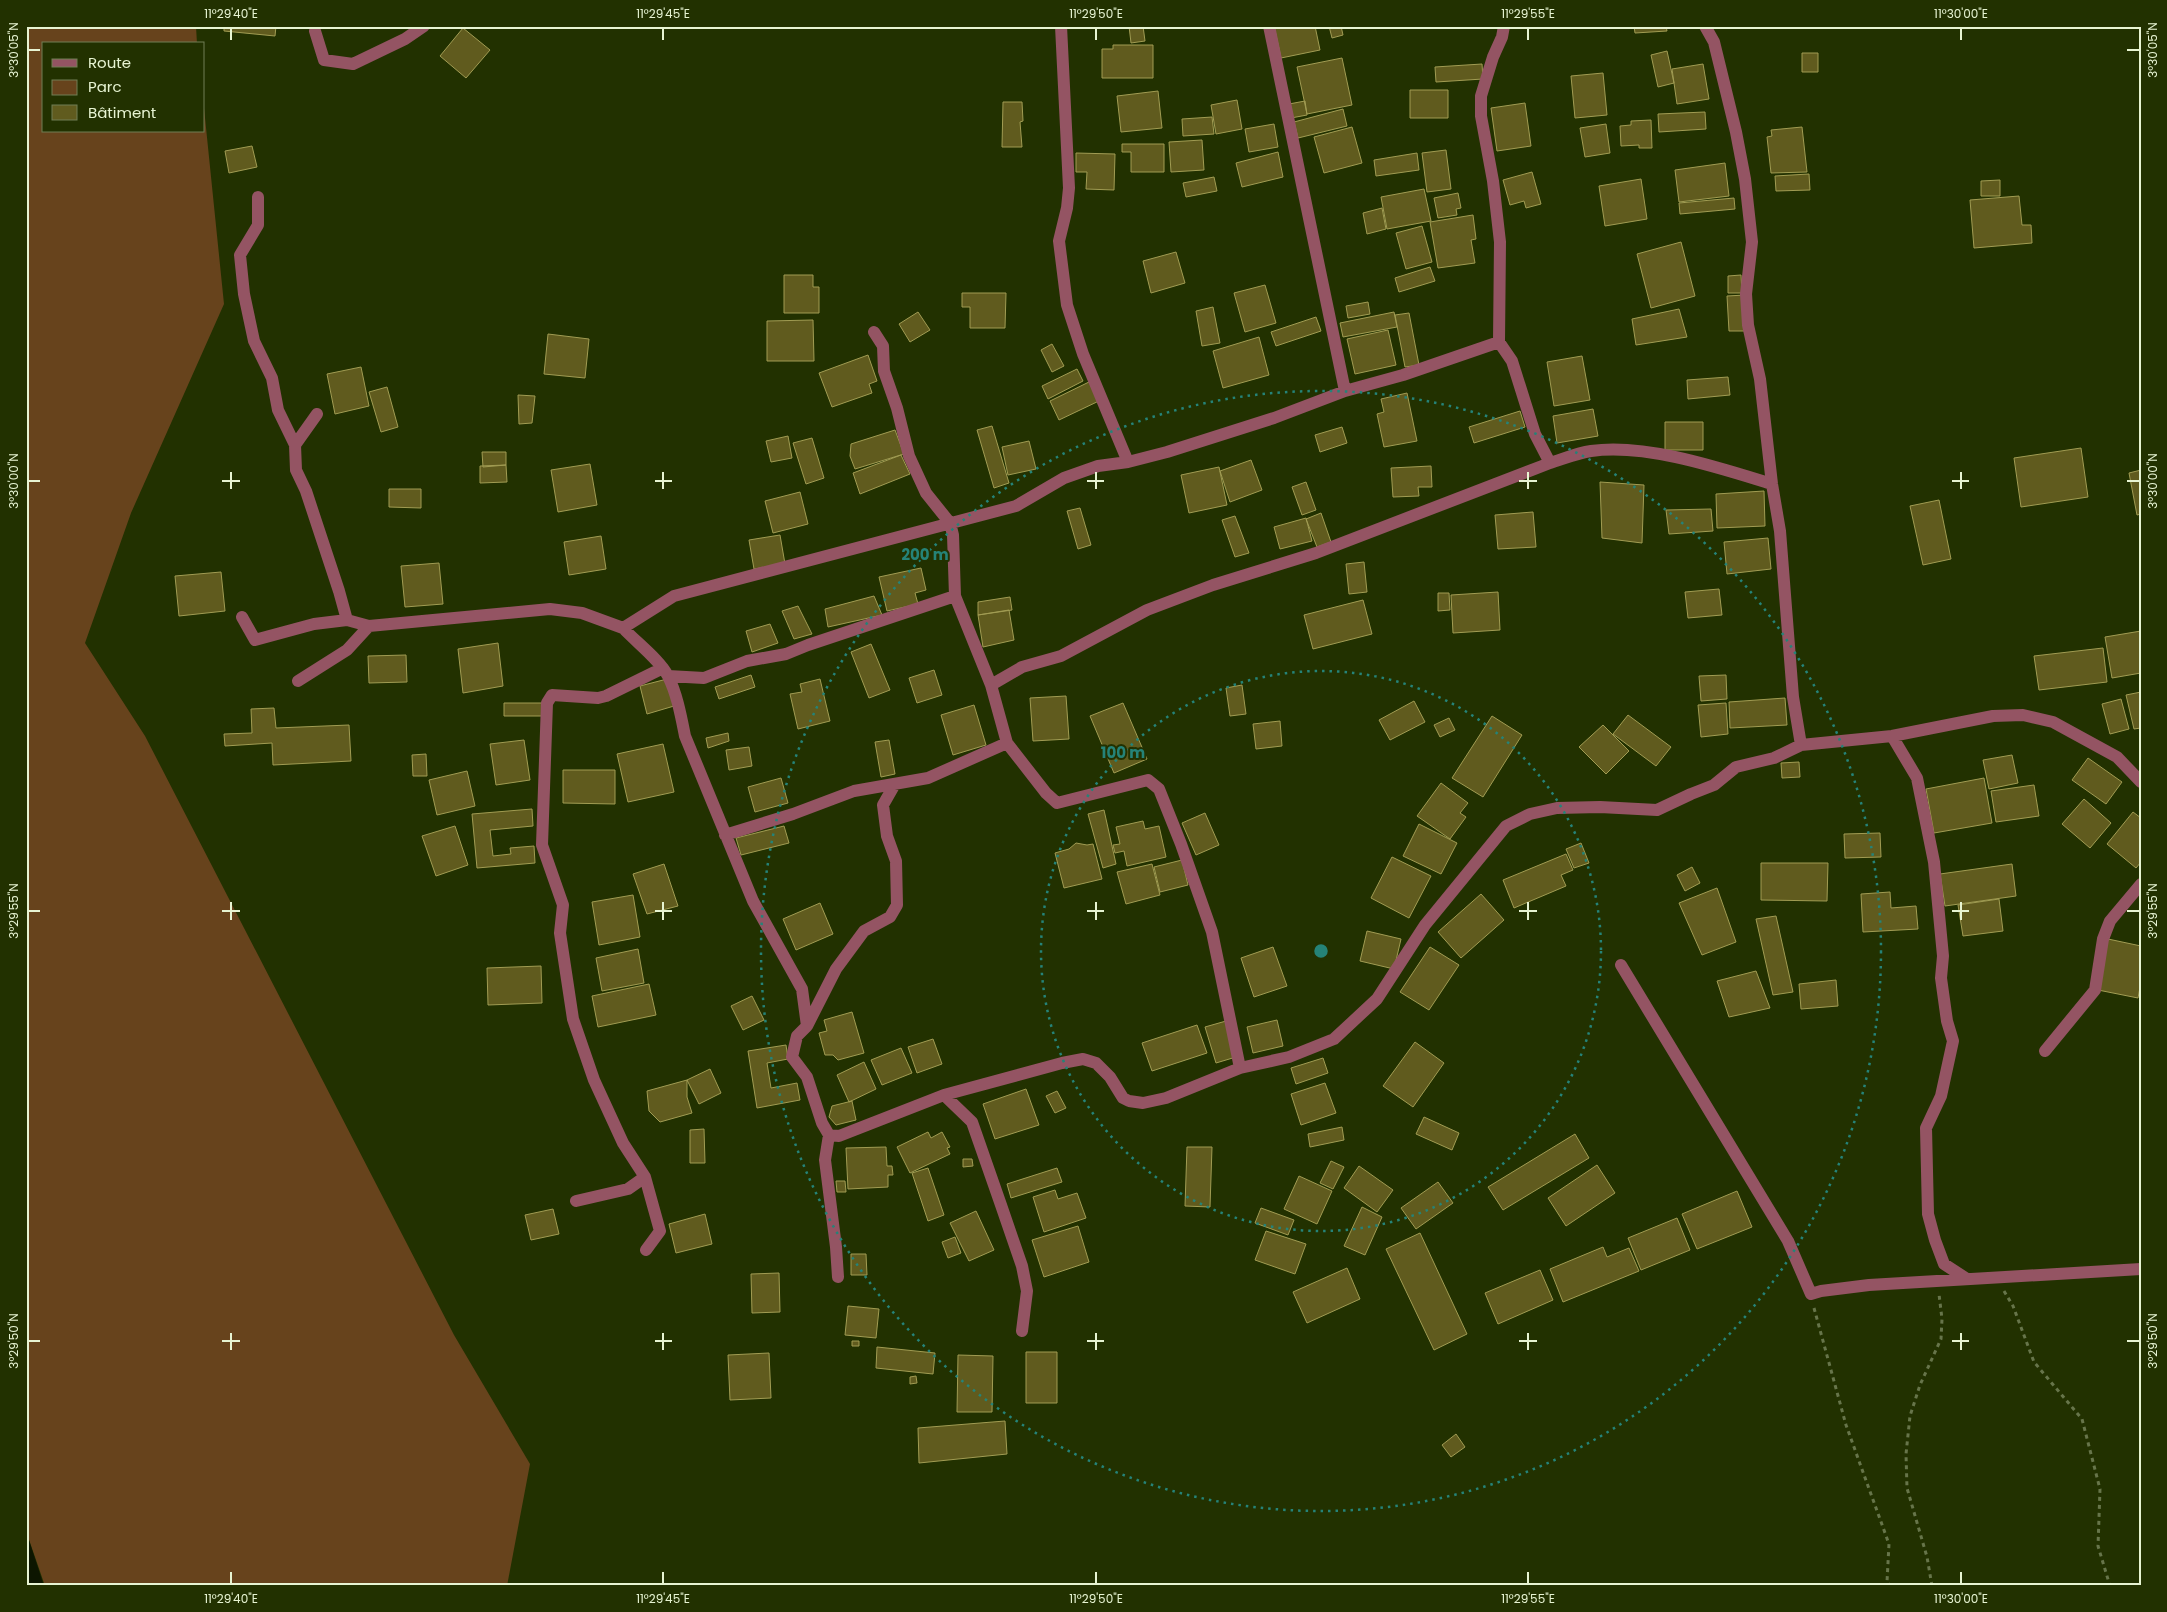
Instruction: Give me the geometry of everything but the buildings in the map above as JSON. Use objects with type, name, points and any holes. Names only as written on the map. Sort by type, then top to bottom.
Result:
[{"type":"street","points":[[315,31],[324,60],[353,64],[405,39],[424,26]]},
{"type":"street","points":[[1061,26],[1069,188],[1067,208],[1059,241],[1066,297],[1083,354],[1128,462]]},
{"type":"street","points":[[1269,26],[1345,391]]},
{"type":"street","points":[[1504,26],[1502,37],[1493,57],[1481,106],[1500,242],[1499,342],[1512,361],[1535,434],[1550,463]]},
{"type":"street","points":[[1705,26],[1714,42],[1736,132],[1745,180],[1752,242],[1746,294],[1748,325],[1760,379],[1772,484],[1780,531],[1794,706],[1801,745]]},
{"type":"street","points":[[258,197],[258,225],[240,255],[244,294],[254,341],[272,378],[278,410],[295,445],[296,470],[306,491],[346,620]]},
{"type":"street","points":[[874,332],[883,346],[884,371],[897,408],[909,456],[926,493],[950,523],[953,535],[955,596],[991,685],[1007,743],[1046,793],[1057,803],[1148,780],[1159,789],[1181,844],[1212,932],[1240,1068]]},
{"type":"street","points":[[623,628],[674,596],[1016,506],[1064,478],[1098,466],[1128,462],[1167,452],[1274,418],[1345,391],[1403,375],[1499,342]]},
{"type":"street","points":[[295,445],[317,414]]},
{"type":"street","points":[[991,685],[1022,667],[1061,656],[1147,610],[1213,585],[1316,553],[1550,463],[1590,451],[1615,449],[1651,453],[1718,468],[1772,484]]},
{"type":"street","points":[[646,1250],[660,1232],[645,1177],[623,1144],[594,1080],[573,1019],[560,933],[563,904],[542,845],[547,702],[552,695],[598,698],[606,696],[666,672],[704,678],[747,661],[786,654],[955,596]]},
{"type":"street","points":[[242,617],[255,640],[314,624],[346,620],[369,626],[550,609],[582,613],[623,628],[666,672],[681,713],[685,736],[724,834],[753,901],[802,989],[807,1026]]},
{"type":"street","points":[[298,681],[347,650],[369,626]]},
{"type":"street","points":[[828,1135],[839,1136],[944,1096],[1062,1063],[1083,1060],[1096,1063],[1104,1069],[1123,1098],[1143,1103],[1166,1098],[1240,1068],[1289,1057],[1334,1039],[1377,999],[1425,925],[1506,826],[1530,814],[1557,808],[1600,807],[1657,810],[1714,785],[1736,767],[1774,758],[1801,745],[1892,736],[1993,716],[2023,715],[2053,722],[2117,757],[2141,782]]},
{"type":"street","points":[[1892,736],[1917,778],[1934,862],[1943,956],[1941,978],[1952,1041],[1941,1096],[1926,1128],[1928,1214],[1934,1240],[1944,1264],[1967,1279]]},
{"type":"street","points":[[724,834],[793,814],[854,790],[928,778],[1007,743]]},
{"type":"street","points":[[838,1277],[825,1160],[828,1135],[822,1123],[807,1077],[792,1057],[797,1036],[807,1026],[836,969],[864,931],[890,917],[897,906],[896,860],[887,836],[883,805],[895,784]]},
{"type":"street","points":[[2045,1052],[2095,990],[2103,939],[2110,921],[2141,884]]},
{"type":"street","points":[[1621,965],[1788,1241],[1811,1294],[1869,1285],[2141,1269]]},
{"type":"street","points":[[944,1096],[972,1122],[1022,1266],[1028,1291],[1022,1331]]},
{"type":"street","points":[[576,1201],[628,1189],[645,1177]]},
{"type":"path","points":[[2007,1276],[2003,1291],[2013,1306],[2034,1362],[2082,1419],[2100,1489],[2098,1546],[2110,1586]]},
{"type":"path","points":[[1932,1586],[1927,1558],[1907,1488],[1906,1454],[1910,1416],[1920,1386],[1941,1339],[1942,1320],[1938,1281]]},
{"type":"path","points":[[1811,1294],[1846,1426],[1889,1544],[1886,1582],[1891,1586]]},
{"type":"green space","points":[[26,26],[196,26],[197,42],[42,42],[42,132],[205,132],[205,118],[224,304],[131,513],[85,643],[145,736],[454,1335],[530,1464],[507,1586],[45,1586],[26,1531]]},
{"type":"shaded area","points":[[26,1531],[44,1586],[26,1586]]}]
